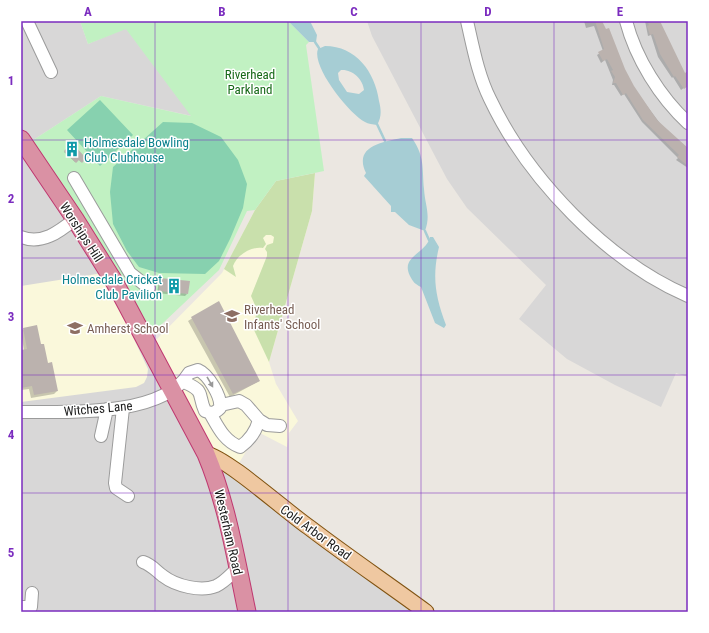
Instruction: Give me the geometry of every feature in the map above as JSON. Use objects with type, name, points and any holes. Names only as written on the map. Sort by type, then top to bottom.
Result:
[{"type":"highway","name":"Worships Hill","points":[[21,140],[75,219],[178,386],[206,454]]},
{"type":"highway","name":"Westerham Road","points":[[206,454],[215,475],[225,509],[247,612]]},
{"type":"main road","name":"Cold Arbor Road","points":[[206,454],[212,455],[233,469],[309,528],[426,612]]},
{"type":"street","points":[[26,21],[51,72]]},
{"type":"street","points":[[468,21],[479,70],[489,99],[506,131],[537,173],[565,206],[612,251],[650,278],[688,296]]},
{"type":"street","points":[[626,21],[634,43],[652,79],[669,103],[688,123]]},
{"type":"street","points":[[74,178],[130,272],[149,288]]},
{"type":"street","points":[[21,237],[30,240],[41,239],[53,235],[75,219]]},
{"type":"street","points":[[115,282],[130,272]]},
{"type":"street","name":"Witches Lane","points":[[21,412],[107,409],[135,406],[178,386],[189,372],[193,370],[198,370],[205,373],[221,405]]},
{"type":"street","points":[[178,386],[195,387],[200,391],[205,411],[210,414],[221,433],[228,440],[240,447],[252,435],[259,420]]},
{"type":"street","points":[[210,414],[216,412],[221,405],[243,397],[246,405],[259,420],[267,425],[280,426]]},
{"type":"street","points":[[123,408],[115,483],[116,488],[128,496]]},
{"type":"street","points":[[101,436],[107,409]]},
{"type":"street","points":[[143,562],[152,566],[171,581],[196,588],[216,586],[223,582],[238,568]]},
{"type":"street","points":[[27,609],[32,593]]},
{"type":"shaded area","points":[[21,21],[80,21],[88,44],[126,28],[192,116],[101,96],[24,146],[206,453],[426,612],[21,612]]},
{"type":"shaded area","points":[[367,21],[688,21],[688,377],[676,373],[661,407],[615,385],[567,359],[519,319],[546,285],[467,208],[447,179],[372,36]]},
{"type":"shaded area","name":"Riverhead Infants' School","points":[[315,173],[312,211],[269,362],[276,384],[298,421],[289,433],[287,447],[258,432],[239,463],[223,457],[211,446],[155,341],[222,273],[255,210]]},
{"type":"shaded area","name":"Amherst School","points":[[103,273],[148,369],[147,377],[144,383],[136,387],[21,402],[21,286]]},
{"type":"green space","name":"Riverhead Parkland","points":[[80,21],[288,21],[309,42],[306,45],[324,171],[276,181],[255,210],[247,211],[219,270],[144,341],[24,146],[101,96],[191,116],[126,29],[88,44]]},
{"type":"green space","points":[[100,100],[133,135],[100,166],[67,130]]},
{"type":"green space","points":[[163,122],[192,123],[221,137],[238,160],[247,184],[243,208],[230,239],[219,261],[205,274],[159,273],[139,267],[127,251],[113,224],[110,192],[113,167]]},
{"type":"green space","points":[[315,173],[312,211],[269,362],[254,330],[256,314],[255,305],[251,296],[267,256],[265,249],[267,245],[273,243],[274,237],[271,235],[266,235],[263,238],[266,244],[263,248],[254,248],[249,250],[238,258],[233,266],[236,277],[224,269],[255,210],[276,181]]},
{"type":"water","points":[[288,21],[310,21],[317,35],[316,42],[309,42]]},
{"type":"water","points":[[325,46],[336,47],[355,56],[362,63],[373,80],[377,90],[381,113],[377,125],[366,123],[350,110],[341,100],[320,66],[317,57],[318,49]],"holes":[[[341,70],[353,73],[362,82],[364,90],[359,94],[347,92],[339,80],[338,73]]]},
{"type":"water","points":[[401,138],[412,138],[421,157],[428,215],[425,231],[409,225],[395,212],[391,212],[391,206],[364,176],[366,173],[363,164],[363,157],[367,151],[372,147],[386,141]]},
{"type":"water","points":[[430,237],[433,237],[439,247],[435,277],[439,305],[446,325],[444,328],[435,323],[421,287],[413,281],[408,269],[408,264],[411,259],[428,243]]},
{"type":"building","points":[[595,21],[602,21],[606,29],[609,28],[625,69],[634,86],[657,120],[688,148],[688,166],[677,157],[679,155],[643,120],[626,93],[623,95],[616,83],[613,83],[615,77],[611,71],[613,70],[607,59],[603,61],[598,52],[604,49]]},
{"type":"building","points":[[660,21],[685,73],[688,71],[688,86],[684,89],[675,76],[674,77],[660,54],[653,34],[650,35],[647,26],[649,25],[648,23]]},
{"type":"building","name":"Holmesdale Bowling Club Clubhouse","points":[[72,143],[86,158],[82,163],[79,160],[76,163],[64,151]]},
{"type":"building","name":"Holmesdale Cricket Club Pavilion","points":[[160,278],[190,281],[188,294],[159,291]]},
{"type":"building","points":[[219,301],[260,381],[233,394],[191,317]]},
{"type":"building","points":[[37,325],[41,344],[44,344],[48,363],[52,362],[58,391],[34,395],[32,386],[21,388],[21,350],[27,349],[23,328]]},
{"type":"waterway","points":[[315,42],[319,48]]},
{"type":"waterway","points":[[377,124],[385,141]]},
{"type":"waterway","points":[[425,231],[429,240]]},
{"type":"place","name":"Holmesdale Bowling Club Clubhouse","points":[[72,149]]},
{"type":"place","name":"Holmesdale Cricket Club Pavilion","points":[[174,286]]},
{"type":"place","name":"Riverhead Infants' School","points":[[232,316]]},
{"type":"place","name":"Amherst School","points":[[75,328]]}]
